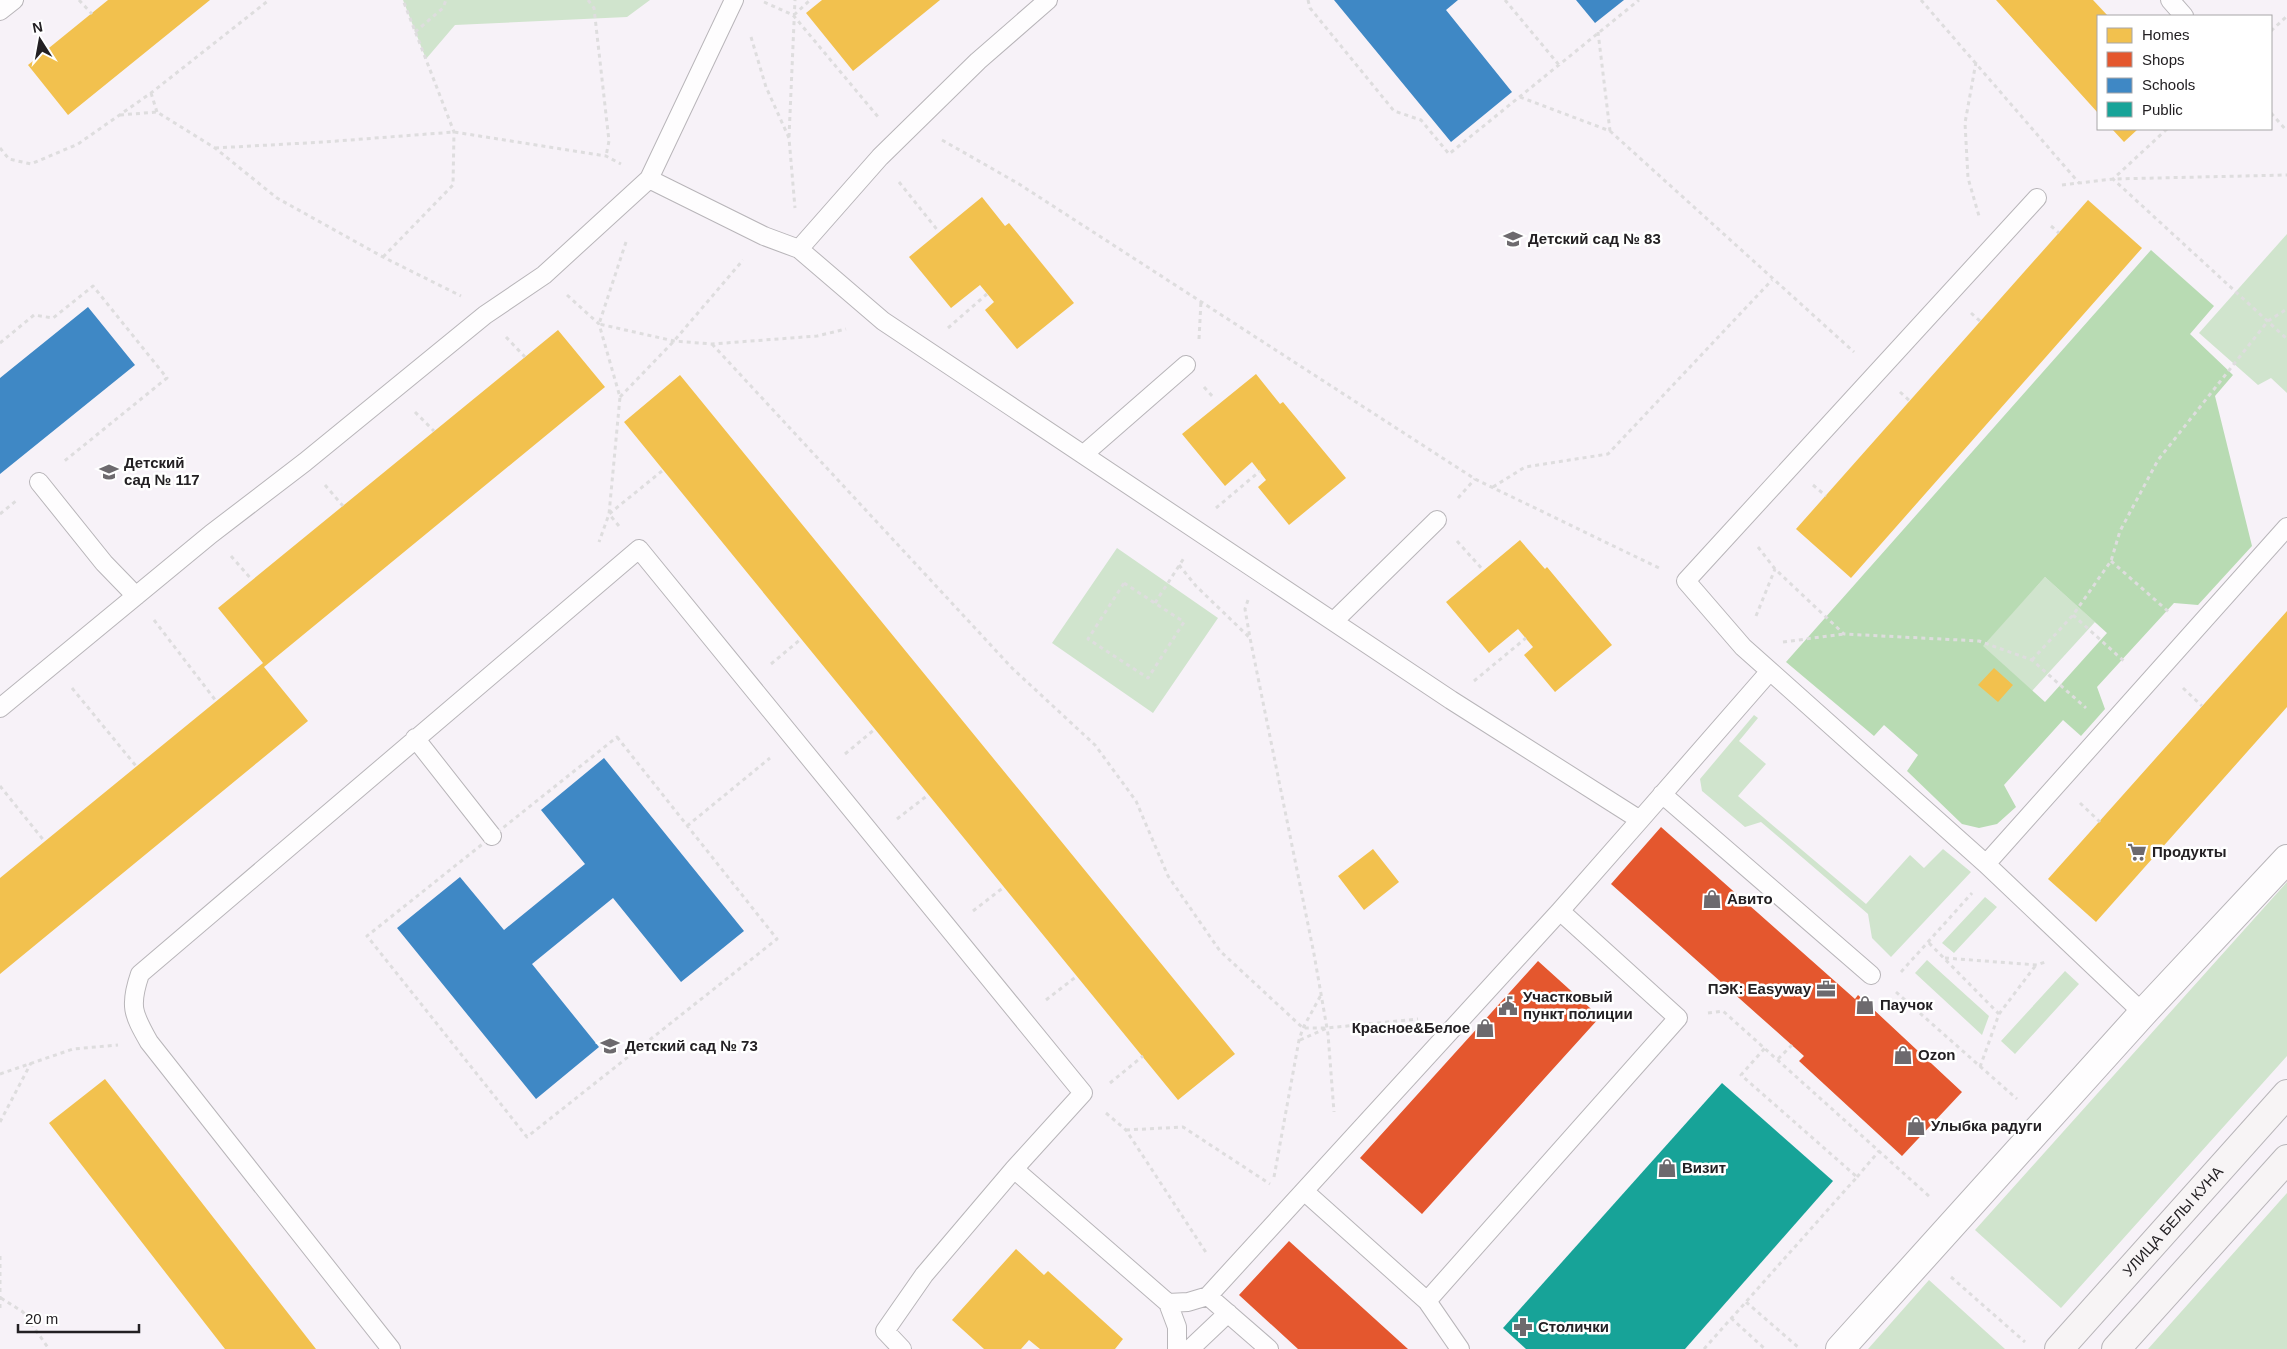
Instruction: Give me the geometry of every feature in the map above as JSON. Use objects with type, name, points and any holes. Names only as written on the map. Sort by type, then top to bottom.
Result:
[{"type":"street","points":[[1840,1349],[2143,1013],[2287,859]]},
{"type":"street","name":"УЛИЦА БЕЛЫ КУНА","points":[[2059,1349],[2287,1094]]},
{"type":"street","points":[[2116,1349],[2287,1159]]},
{"type":"lane","points":[[0,11],[13,0]]},
{"type":"lane","points":[[0,708],[211,534],[305,462],[485,315],[544,275],[649,179],[734,0]]},
{"type":"lane","points":[[799,249],[880,157],[978,61],[1048,0]]},
{"type":"lane","points":[[2170,0],[2183,15]]},
{"type":"lane","points":[[649,179],[764,236],[799,249],[883,321],[1451,700],[1640,820]]},
{"type":"lane","points":[[2037,198],[1686,582],[1743,647],[1989,867],[2143,1013]]},
{"type":"lane","points":[[1084,454],[1186,365]]},
{"type":"lane","points":[[39,482],[104,563],[136,596]]},
{"type":"lane","points":[[1334,621],[1437,520]]},
{"type":"lane","points":[[1989,867],[2108,727],[2287,527]]},
{"type":"lane","points":[[391,1349],[150,1042],[138,1022],[133,996],[140,974],[415,738],[640,550],[1086,1097],[1014,1169],[924,1274],[885,1331],[902,1349]]},
{"type":"lane","points":[[1168,1303],[1188,1302],[1208,1296],[1560,911],[1770,671]]},
{"type":"lane","points":[[415,738],[492,836]]},
{"type":"lane","points":[[1662,794],[1871,976]]},
{"type":"lane","points":[[1427,1301],[1678,1018],[1560,911]]},
{"type":"lane","points":[[1014,1169],[1168,1303],[1177,1328],[1177,1349]]},
{"type":"lane","points":[[1304,1191],[1427,1301],[1460,1349]]},
{"type":"lane","points":[[1208,1296],[1269,1349]]},
{"type":"lane","points":[[1190,1349],[1228,1313]]},
{"type":"path","points":[[79,0],[92,14]]},
{"type":"path","points":[[0,148],[9,159],[31,164],[78,144],[151,93],[269,0]]},
{"type":"path","points":[[383,257],[452,185],[454,132],[404,0]]},
{"type":"path","points":[[415,32],[443,8],[446,0]]},
{"type":"path","points":[[588,0],[594,8],[609,141],[606,156]]},
{"type":"path","points":[[759,0],[793,15],[898,140]]},
{"type":"path","points":[[795,0],[789,138],[799,249]]},
{"type":"path","points":[[793,15],[810,0]]},
{"type":"path","points":[[1308,0],[1310,8],[1394,111],[1421,120],[1448,154],[1639,0]]},
{"type":"path","points":[[1505,0],[1558,65]]},
{"type":"path","points":[[1921,0],[2079,183]]},
{"type":"path","points":[[2272,30],[2287,16]]},
{"type":"path","points":[[1598,32],[1610,131]]},
{"type":"path","points":[[751,35],[766,87],[789,138]]},
{"type":"path","points":[[1976,62],[1965,123],[1968,178],[1990,250]]},
{"type":"path","points":[[151,93],[157,112]]},
{"type":"path","points":[[1519,97],[1610,131],[1772,280],[1878,373]]},
{"type":"path","points":[[120,115],[157,112],[215,148],[277,198],[383,257],[471,302],[485,315]]},
{"type":"path","points":[[2272,114],[2287,131]]},
{"type":"path","points":[[914,124],[1019,184],[1475,479],[1686,582]]},
{"type":"path","points":[[2113,180],[2166,130]]},
{"type":"path","points":[[215,148],[454,132],[606,156],[649,179]]},
{"type":"path","points":[[880,157],[939,232]]},
{"type":"path","points":[[2037,198],[2063,185],[2079,183],[2113,180],[2287,175]]},
{"type":"path","points":[[2113,180],[2287,339]]},
{"type":"path","points":[[581,599],[609,514],[620,397],[599,324],[628,235]]},
{"type":"path","points":[[620,397],[674,341],[764,236]]},
{"type":"path","points":[[544,275],[599,324],[674,341],[712,344],[817,336],[883,321]]},
{"type":"path","points":[[1492,488],[1524,467],[1608,454],[1772,280]]},
{"type":"path","points":[[0,343],[34,315],[53,318],[93,286],[167,378],[0,514]]},
{"type":"path","points":[[967,310],[987,294]]},
{"type":"path","points":[[1186,365],[1194,355],[1201,333],[1201,301]]},
{"type":"path","points":[[2032,660],[2073,614],[2111,561],[2120,531],[2158,460],[2268,321],[2287,309]]},
{"type":"path","points":[[712,344],[1012,668],[1095,745],[1136,802],[1168,876],[1220,951],[1303,1028],[1327,1028],[1465,1015]]},
{"type":"path","points":[[609,514],[662,470]]},
{"type":"path","points":[[1236,490],[1260,471]]},
{"type":"path","points":[[609,514],[640,550]]},
{"type":"path","points":[[1437,520],[1483,570]]},
{"type":"path","points":[[1739,523],[1775,569],[1844,634]]},
{"type":"path","points":[[1154,603],[1201,533]]},
{"type":"path","points":[[2111,561],[2193,633]]},
{"type":"path","points":[[1179,565],[1196,586],[1250,638]]},
{"type":"path","points":[[1775,569],[1743,647],[1844,634],[1979,641],[2032,660],[2108,727]]},
{"type":"path","points":[[1258,571],[1245,609],[1327,1028],[1337,1155]]},
{"type":"path","points":[[1124,583],[1154,603],[1184,622],[1148,678],[1088,639],[1124,583]]},
{"type":"path","points":[[136,596],[216,701]]},
{"type":"path","points":[[2073,614],[2148,683]]},
{"type":"path","points":[[748,682],[801,638]]},
{"type":"path","points":[[1504,657],[1526,638]]},
{"type":"path","points":[[53,665],[136,766]]},
{"type":"path","points":[[822,773],[876,730]]},
{"type":"path","points":[[617,737],[777,939],[528,1137],[367,936],[492,836],[617,737]]},
{"type":"path","points":[[687,826],[794,738]]},
{"type":"path","points":[[0,786],[45,842]]},
{"type":"path","points":[[874,837],[928,794]]},
{"type":"path","points":[[1888,985],[1929,943],[1989,867]]},
{"type":"path","points":[[949,929],[1004,887]]},
{"type":"path","points":[[1929,943],[1999,1014]]},
{"type":"path","points":[[1945,958],[2037,964],[2080,953]]},
{"type":"path","points":[[1980,1067],[1999,1014],[2037,964]]},
{"type":"path","points":[[1023,1019],[1077,976]]},
{"type":"path","points":[[1871,976],[1888,985],[2017,1099]]},
{"type":"path","points":[[1126,1130],[1183,1127],[1273,1186],[1299,1040],[1303,1028],[1321,995]]},
{"type":"path","points":[[1678,1018],[1722,1011],[1778,1059],[1930,1197]]},
{"type":"path","points":[[1299,1040],[1327,1028]]},
{"type":"path","points":[[0,1074],[73,1049],[150,1042]]},
{"type":"path","points":[[1778,1059],[1792,1045]]},
{"type":"path","points":[[1765,1048],[1741,1075],[1857,1178]]},
{"type":"path","points":[[1143,1056],[1086,1097],[1126,1130],[1223,1279]]},
{"type":"path","points":[[0,1122],[31,1063]]},
{"type":"path","points":[[1704,1349],[1880,1151]]},
{"type":"path","points":[[0,1256],[0,1311]]},
{"type":"path","points":[[1948,1274],[2027,1344]]},
{"type":"path","points":[[1,1298],[23,1312],[50,1349]]},
{"type":"path","points":[[1746,1302],[1798,1347]]},
{"type":"path","points":[[1731,1318],[1765,1349]]},
{"type":"green space","points":[[403,0],[650,0],[627,17],[455,25],[426,59]]},
{"type":"green space","points":[[2287,234],[2287,393],[2271,378],[2258,385],[2199,333]]},
{"type":"green space","points":[[2151,250],[2214,306],[2190,334],[2233,375],[2215,396],[2252,546],[2198,605],[2174,603],[2097,687],[2105,709],[2081,736],[2063,720],[2004,785],[2016,807],[1997,824],[1979,828],[1962,824],[1907,771],[1918,755],[1884,725],[1874,736],[1786,662]],"holes":[[[2045,577],[2107,633],[2045,702],[1983,646]]]},
{"type":"green space","points":[[1117,548],[1218,618],[1153,713],[1052,643]]},
{"type":"green space","points":[[2045,577],[2095,622],[2032,691],[1982,646]]},
{"type":"green space","points":[[1754,715],[1758,718],[1739,741],[1766,764],[1738,796],[1866,904],[1910,855],[1924,868],[1943,849],[1971,872],[1891,957],[1872,938],[1868,914],[1761,822],[1745,827],[1702,791],[1700,779]]},
{"type":"green space","points":[[2287,882],[2287,1056],[2061,1308],[1975,1230]]},
{"type":"green space","points":[[1985,897],[1997,907],[1954,953],[1942,943]]},
{"type":"green space","points":[[1927,960],[1989,1016],[1982,1035],[1915,973]]},
{"type":"green space","points":[[2065,971],[2079,984],[2015,1054],[2001,1041]]},
{"type":"green space","points":[[2287,1193],[2287,1349],[2148,1349]]},
{"type":"green space","points":[[1929,1280],[2005,1349],[1868,1349]]},
{"type":"building: Homes","points":[[108,0],[210,0],[68,115],[28,65]]},
{"type":"building: Homes","points":[[822,0],[940,0],[853,71],[806,13]]},
{"type":"building: Homes","points":[[1996,0],[2093,0],[2107,15],[2097,15],[2097,112]]},
{"type":"building: Homes","points":[[2113,130],[2137,130],[2124,142]]},
{"type":"building: Homes","points":[[982,197],[1005,226],[1009,223],[1074,303],[1017,349],[985,310],[994,302],[980,285],[951,308],[909,257]]},
{"type":"building: Homes","points":[[2088,200],[2142,248],[1851,578],[1796,529]]},
{"type":"building: Homes","points":[[558,330],[605,387],[264,667],[308,721],[0,974],[0,878],[263,663],[218,608]]},
{"type":"building: Homes","points":[[1256,374],[1280,404],[1283,402],[1346,478],[1289,525],[1258,487],[1266,480],[1252,462],[1225,486],[1182,434]]},
{"type":"building: Homes","points":[[680,375],[1235,1054],[1178,1100],[624,422]]},
{"type":"building: Homes","points":[[1520,540],[1545,569],[1547,567],[1612,645],[1555,692],[1524,655],[1533,647],[1518,629],[1489,653],[1446,602]]},
{"type":"building: Homes","points":[[2287,611],[2287,707],[2096,922],[2048,879]]},
{"type":"building: Homes","points":[[1994,668],[2013,685],[1998,702],[1978,685]]},
{"type":"building: Homes","points":[[1373,849],[1399,882],[1364,910],[1338,876]]},
{"type":"building: Homes","points":[[105,1079],[316,1349],[225,1349],[49,1123]]},
{"type":"building: Homes","points":[[1016,1249],[1044,1275],[1048,1271],[1123,1339],[1115,1349],[1040,1349],[1029,1340],[1021,1349],[984,1349],[952,1320]]},
{"type":"building: Shops","points":[[1661,827],[1855,999],[1858,995],[1962,1092],[1902,1156],[1799,1061],[1804,1056],[1611,884]]},
{"type":"building: Shops","points":[[1538,961],[1600,1017],[1422,1214],[1360,1158]]},
{"type":"building: Shops","points":[[1289,1241],[1408,1349],[1298,1349],[1239,1295]]},
{"type":"building: Schools","points":[[1334,0],[1458,0],[1446,10],[1512,92],[1451,142]]},
{"type":"building: Schools","points":[[1576,0],[1624,0],[1595,23]]},
{"type":"building: Schools","points":[[88,307],[135,365],[0,474],[0,378]]},
{"type":"building: Schools","points":[[604,758],[744,931],[681,982],[613,898],[532,964],[599,1047],[536,1099],[397,928],[460,877],[504,930],[585,864],[541,810]]},
{"type":"building: Public","points":[[1722,1083],[1833,1181],[1685,1349],[1526,1349],[1503,1328]]},
{"type":"place","name":"Детский сад № 83","points":[[1513,239]]},
{"type":"place","name":"Детский сад № 117","points":[[109,472]]},
{"type":"place","name":"Продукты","points":[[2137,852]]},
{"type":"place","name":"Авито","points":[[1712,899]]},
{"type":"place","name":"ПЭК: Easyway","points":[[1826,989]]},
{"type":"place","name":"Паучок","points":[[1865,1005]]},
{"type":"place","name":"Участковый пункт полиции","points":[[1508,1006]]},
{"type":"place","name":"Красное&Белое","points":[[1485,1028]]},
{"type":"place","name":"Детский сад № 73","points":[[610,1046]]},
{"type":"place","name":"Ozon","points":[[1903,1055]]},
{"type":"place","name":"Улыбка радуги","points":[[1916,1126]]},
{"type":"place","name":"Визит","points":[[1667,1168]]},
{"type":"place","name":"Столички","points":[[1523,1327]]}]
